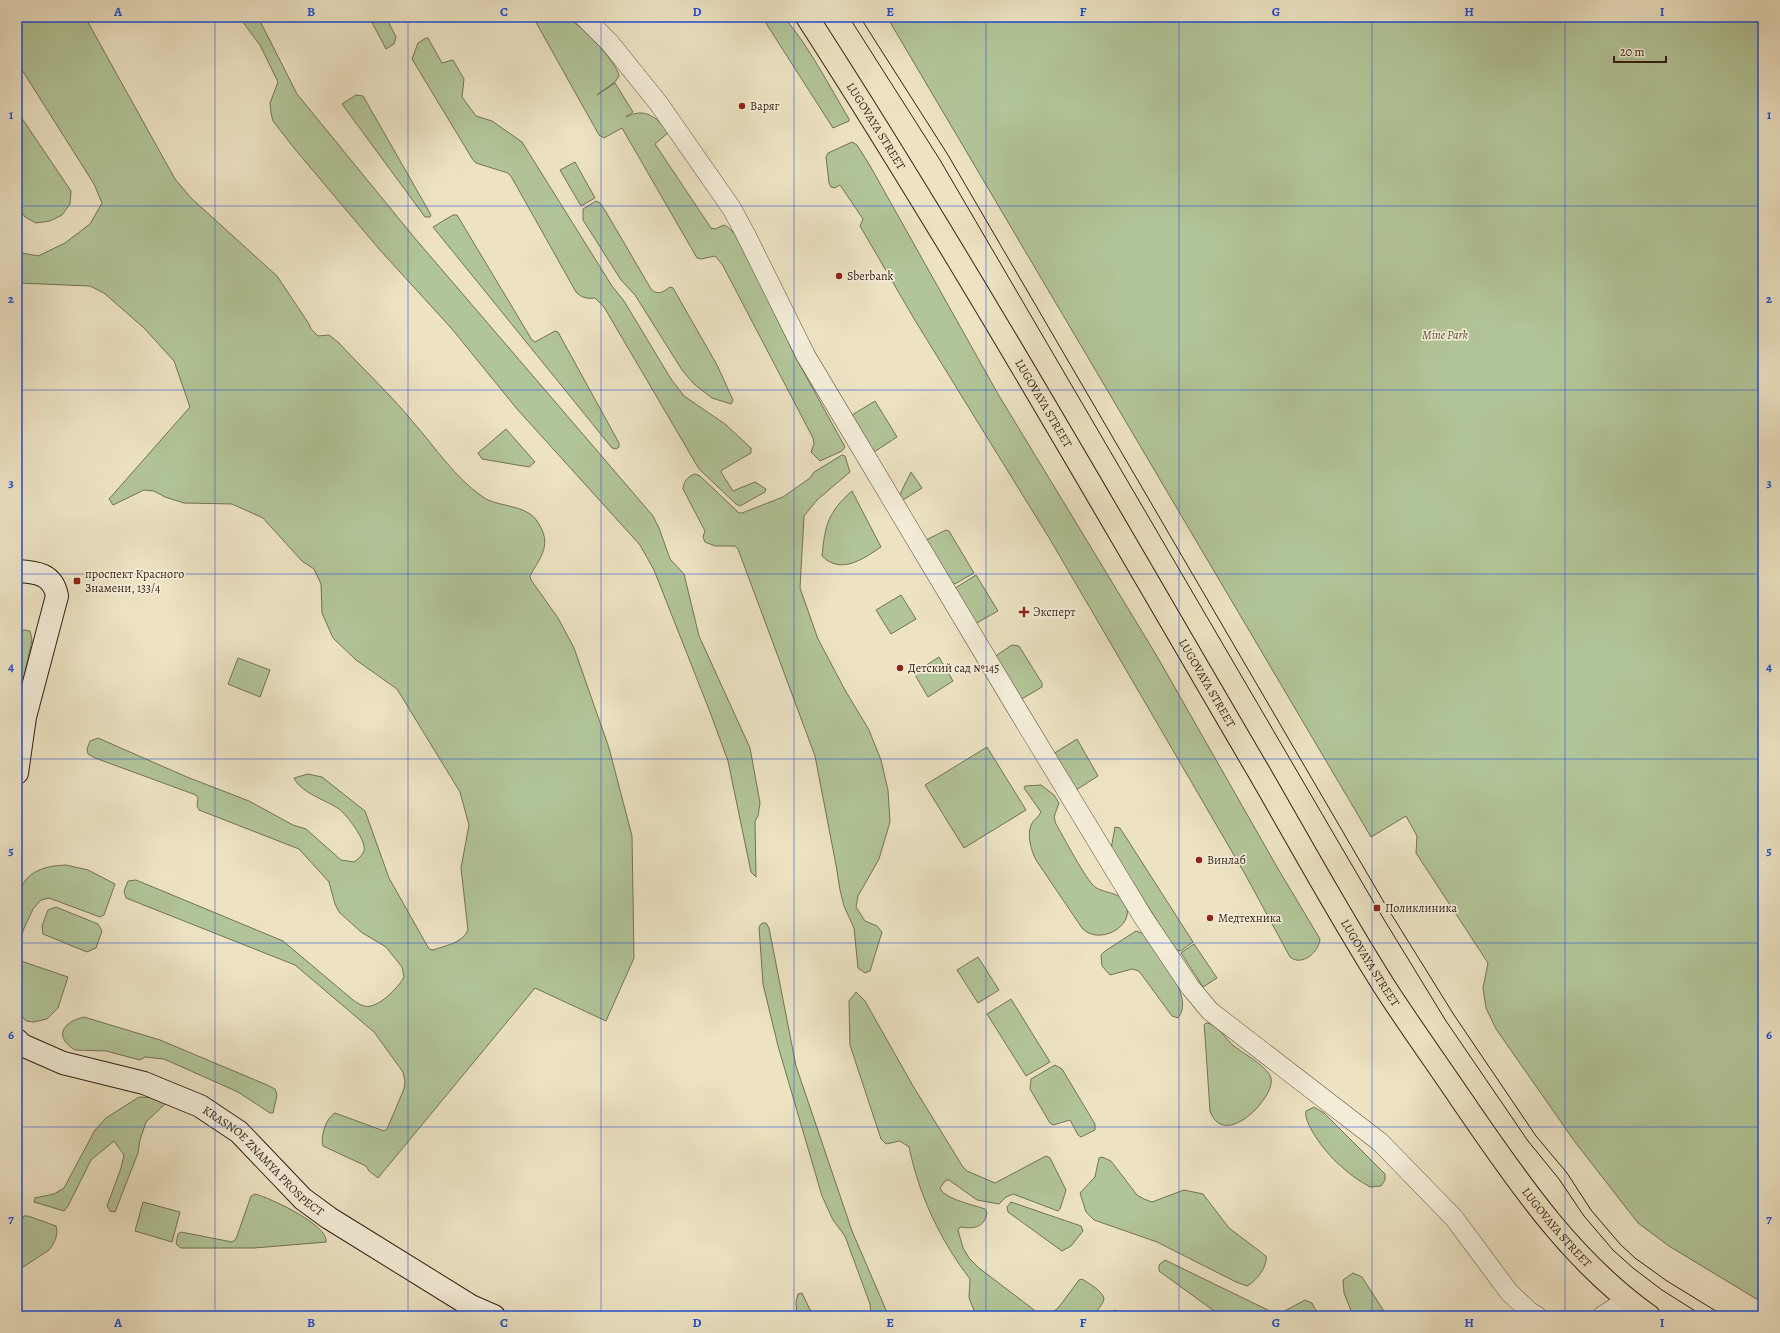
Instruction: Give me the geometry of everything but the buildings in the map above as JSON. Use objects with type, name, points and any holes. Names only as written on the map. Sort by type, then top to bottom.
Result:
[{"type":"main road","name":"LUGOVAYA STREET","points":[[808,17],[871,116],[1038,395],[1386,988],[1488,1138],[1556,1231],[1586,1262],[1627,1300],[1649,1316]]},
{"type":"main road","points":[[17,571],[28,571],[46,577],[55,584],[57,596],[25,717],[17,773]]},
{"type":"main road","name":"KRASNOE ZNAMYA PROSPECT","points":[[17,1040],[22,1045],[63,1063],[144,1083],[200,1106],[239,1132],[303,1199],[329,1218],[463,1301],[494,1316]]},
{"type":"street","points":[[584,17],[610,43],[659,104],[732,209],[810,363],[1139,910],[1190,987],[1210,1011],[1380,1142],[1454,1218],[1509,1292],[1529,1311],[1537,1316]]},
{"type":"street","points":[[1602,1316],[1627,1300]]},
{"type":"green space","points":[[562,16],[579,26],[612,61],[619,76],[615,82],[597,95],[615,83],[633,112],[626,117],[633,114],[645,113],[655,118],[669,132],[655,144],[711,228],[715,229],[724,225],[736,236],[796,358],[845,447],[842,451],[820,461],[811,452],[814,444],[813,438],[722,264],[715,256],[701,259],[697,258],[622,128],[604,138],[599,135],[533,17]]},
{"type":"green space","points":[[17,17],[85,17],[175,179],[191,198],[277,276],[311,329],[318,336],[329,335],[338,342],[395,401],[463,481],[483,497],[495,503],[526,511],[532,515],[542,529],[545,543],[544,550],[530,576],[531,580],[558,618],[574,648],[609,748],[632,836],[634,958],[606,1021],[535,988],[378,1178],[369,1171],[366,1166],[323,1146],[322,1142],[326,1123],[335,1113],[384,1131],[387,1129],[404,1089],[405,1081],[403,1072],[374,1032],[295,965],[126,898],[124,891],[128,881],[136,880],[283,941],[353,1000],[364,1006],[375,1005],[393,992],[404,977],[402,967],[386,947],[361,932],[339,912],[335,904],[329,882],[299,849],[199,810],[197,806],[198,798],[196,795],[95,758],[88,754],[87,749],[90,741],[98,738],[187,777],[249,801],[293,825],[306,829],[341,860],[354,862],[364,851],[364,847],[360,835],[351,822],[339,809],[302,788],[294,778],[308,774],[322,777],[365,811],[389,878],[429,949],[433,950],[458,941],[466,934],[468,930],[461,868],[469,825],[460,792],[397,689],[356,660],[333,638],[322,613],[321,584],[314,569],[302,561],[263,518],[232,504],[184,503],[165,497],[154,491],[144,490],[113,505],[109,499],[190,407],[174,361],[144,328],[104,293],[90,286],[17,283],[17,252],[38,256],[65,243],[90,224],[102,203],[94,184],[17,62]]},
{"type":"green space","points":[[239,17],[258,17],[297,94],[413,236],[653,516],[670,559],[684,574],[699,636],[750,748],[760,803],[758,816],[755,821],[756,877],[751,872],[728,761],[654,570],[640,545],[517,409],[452,329],[379,249],[273,121],[270,103],[278,82],[260,45]]},
{"type":"green space","points":[[369,17],[386,17],[396,37],[394,44],[386,49]]},
{"type":"green space","points":[[762,17],[784,17],[810,54],[849,121],[833,128]]},
{"type":"green space","name":"Mine Park","points":[[887,17],[1763,17],[1763,1303],[1669,1246],[1638,1223],[1575,1142],[1496,1029],[1486,1008],[1483,988],[1488,963],[1416,853],[1417,836],[1406,816],[1371,837]]},
{"type":"green space","points":[[428,38],[442,63],[453,60],[464,79],[462,97],[476,116],[492,121],[522,142],[612,286],[624,301],[671,379],[684,396],[725,424],[751,448],[751,453],[721,472],[733,491],[755,482],[766,489],[765,492],[740,506],[699,469],[604,307],[595,298],[585,298],[576,292],[512,178],[508,173],[476,163],[473,160],[412,59],[418,43]]},
{"type":"green space","points":[[356,95],[363,96],[431,215],[430,217],[425,217],[342,104]]},
{"type":"green space","points":[[17,116],[21,117],[71,191],[70,204],[62,215],[50,221],[36,223],[25,217],[17,204]]},
{"type":"green space","points":[[852,142],[857,145],[869,164],[998,394],[1158,658],[1277,867],[1320,939],[1317,949],[1309,957],[1295,960],[1290,957],[1245,874],[1051,541],[916,322],[860,226],[863,219],[840,185],[835,188],[831,187],[829,183],[826,157],[828,153]]},
{"type":"green space","points":[[575,162],[595,198],[581,206],[560,170]]},
{"type":"green space","points":[[596,201],[600,203],[606,212],[651,289],[658,293],[663,292],[670,287],[673,288],[717,365],[733,400],[731,404],[712,398],[694,384],[682,370],[635,295],[621,280],[583,220],[583,209]]},
{"type":"green space","points":[[453,215],[457,215],[532,340],[535,342],[555,331],[558,332],[619,443],[619,447],[616,449],[612,448],[433,227]]},
{"type":"green space","points":[[875,401],[897,437],[874,452],[852,415]]},
{"type":"green space","points":[[506,429],[535,462],[529,467],[482,459],[478,453]]},
{"type":"green space","points":[[842,455],[845,456],[850,472],[817,500],[804,516],[800,588],[818,639],[845,690],[869,730],[881,760],[888,790],[890,822],[879,859],[858,896],[856,907],[865,921],[877,926],[882,932],[870,971],[865,973],[858,968],[854,928],[844,906],[840,890],[815,756],[738,549],[735,546],[715,546],[705,542],[703,537],[705,531],[683,489],[685,482],[690,476],[695,474],[700,476],[739,513],[742,513],[783,497],[810,478],[814,472]]},
{"type":"green space","points":[[911,472],[922,488],[903,500],[926,540],[946,530],[949,531],[974,573],[955,584],[945,578],[900,502],[901,492]]},
{"type":"green space","points":[[852,491],[881,547],[852,563],[844,565],[829,562],[822,556],[826,527],[838,506]]},
{"type":"green space","points":[[976,575],[998,611],[973,625],[952,590]]},
{"type":"green space","points":[[901,595],[916,619],[891,634],[876,610]]},
{"type":"green space","points":[[24,630],[30,631],[32,640],[17,709],[17,635]]},
{"type":"green space","points":[[1012,645],[1019,646],[1042,683],[1042,687],[1020,700],[994,657]]},
{"type":"green space","points":[[939,657],[953,681],[928,697],[914,673]]},
{"type":"green space","points":[[238,658],[270,670],[260,697],[228,684]]},
{"type":"green space","points":[[1077,739],[1098,776],[1076,790],[1053,754]]},
{"type":"green space","points":[[987,747],[1026,810],[964,848],[925,785]]},
{"type":"green space","points":[[1041,785],[1054,795],[1059,803],[1054,817],[1056,824],[1086,876],[1095,887],[1120,897],[1126,905],[1127,913],[1125,920],[1120,927],[1113,932],[1097,935],[1089,933],[1082,928],[1036,860],[1031,847],[1029,834],[1032,823],[1041,812],[1024,788],[1025,786]]},
{"type":"green space","points":[[1115,827],[1120,828],[1193,942],[1181,951],[1176,950],[1111,849]]},
{"type":"green space","points":[[66,865],[88,870],[115,884],[104,915],[100,917],[49,898],[41,900],[33,909],[17,944],[18,901],[20,890],[26,880],[35,872],[48,867]]},
{"type":"green space","points":[[56,907],[98,924],[102,931],[96,948],[87,952],[43,934],[42,926],[48,910]]},
{"type":"green space","points":[[762,923],[766,923],[769,928],[796,1066],[852,1231],[886,1310],[891,1316],[871,1316],[870,1304],[845,1236],[833,1220],[822,1196],[778,1046],[763,984],[759,927]]},
{"type":"green space","points":[[1136,931],[1144,934],[1165,963],[1178,987],[1182,999],[1182,1009],[1178,1018],[1172,1016],[1139,971],[1132,969],[1110,975],[1102,966],[1101,955]]},
{"type":"green space","points":[[1194,944],[1217,978],[1203,987],[1181,953]]},
{"type":"green space","points":[[978,957],[999,990],[978,1003],[957,970]]},
{"type":"green space","points":[[18,960],[68,977],[58,1008],[47,1019],[34,1022],[26,1021],[18,1012]]},
{"type":"green space","points":[[856,992],[865,1001],[913,1086],[963,1167],[967,1171],[995,1183],[1046,1156],[1050,1158],[1066,1190],[1058,1211],[1013,1194],[1006,1197],[999,1204],[977,1200],[949,1180],[946,1180],[940,1188],[943,1192],[953,1198],[985,1209],[987,1213],[986,1218],[981,1225],[970,1228],[960,1227],[958,1230],[963,1248],[969,1258],[979,1268],[1042,1316],[976,1315],[969,1298],[970,1279],[949,1249],[932,1216],[913,1165],[909,1147],[900,1141],[886,1144],[881,1139],[850,1045],[849,1001]]},
{"type":"green space","points":[[1011,999],[1050,1062],[1026,1076],[987,1014]]},
{"type":"green space","points":[[84,1017],[160,1040],[275,1089],[277,1095],[273,1113],[270,1113],[238,1092],[164,1059],[145,1057],[140,1060],[106,1051],[75,1050],[64,1040],[63,1030],[71,1022]]},
{"type":"green space","points":[[1206,1023],[1218,1029],[1234,1046],[1255,1060],[1265,1069],[1271,1078],[1270,1087],[1266,1097],[1248,1117],[1237,1123],[1226,1125],[1217,1122],[1210,1111],[1204,1025]]},
{"type":"green space","points":[[1055,1065],[1062,1069],[1095,1124],[1095,1130],[1081,1137],[1078,1135],[1070,1120],[1053,1125],[1050,1123],[1030,1089],[1031,1079]]},
{"type":"green space","points":[[139,1097],[164,1098],[165,1104],[146,1122],[140,1140],[138,1153],[115,1212],[110,1211],[107,1206],[121,1168],[124,1155],[114,1141],[91,1160],[64,1211],[34,1202],[35,1198],[54,1194],[64,1188],[95,1130],[106,1118]]},
{"type":"green space","points":[[1314,1107],[1324,1113],[1385,1174],[1385,1180],[1381,1186],[1370,1187],[1348,1173],[1318,1141],[1306,1117],[1306,1111]]},
{"type":"green space","points":[[1102,1157],[1111,1161],[1137,1195],[1152,1202],[1184,1190],[1203,1194],[1229,1228],[1266,1256],[1265,1265],[1260,1274],[1247,1286],[1236,1282],[1157,1242],[1094,1220],[1086,1212],[1080,1193],[1095,1177],[1099,1158]]},
{"type":"green space","points":[[255,1194],[285,1206],[309,1220],[324,1235],[326,1242],[254,1248],[181,1248],[176,1244],[178,1234],[181,1232],[232,1242],[236,1239],[251,1196]]},
{"type":"green space","points":[[143,1202],[180,1212],[172,1242],[135,1231]]},
{"type":"green space","points":[[1011,1202],[1081,1226],[1083,1231],[1071,1246],[1062,1251],[1008,1212],[1007,1207]]},
{"type":"green space","points":[[24,1216],[56,1226],[57,1232],[54,1242],[49,1250],[17,1271],[17,1224]]},
{"type":"green space","points":[[1165,1260],[1276,1314],[1281,1313],[1305,1300],[1312,1303],[1319,1316],[1221,1316],[1159,1271],[1159,1265]]},
{"type":"green space","points":[[1353,1273],[1362,1277],[1387,1316],[1353,1316],[1344,1293],[1343,1280]]},
{"type":"green space","points":[[1082,1279],[1101,1293],[1104,1299],[1093,1316],[1048,1316],[1059,1307],[1079,1280]]},
{"type":"green space","points":[[802,1293],[813,1316],[797,1316],[796,1302],[798,1294]]},
{"type":"green space","points":[[1115,1310],[1127,1316],[1106,1316]]},
{"type":"tram line","points":[[849,17],[940,160],[1377,908],[1446,1021],[1528,1141],[1559,1179],[1584,1216],[1613,1250],[1633,1268],[1662,1290],[1703,1316]]},
{"type":"tram line","points":[[860,17],[948,155],[1385,904],[1454,1015],[1536,1136],[1567,1173],[1591,1210],[1620,1244],[1635,1258],[1667,1281],[1724,1316]]},
{"type":"place","name":"Варяг","points":[[742,106]]},
{"type":"place","name":"Sberbank","points":[[839,276]]},
{"type":"place","name":"проспект Красного Знамени, 133/4","points":[[77,581]]},
{"type":"place","name":"Эксперт","points":[[1024,612]]},
{"type":"place","name":"Детский сад №145","points":[[900,668]]},
{"type":"place","name":"Винлаб","points":[[1199,860]]},
{"type":"place","name":"Поликлиника","points":[[1377,908]]},
{"type":"place","name":"Медтехника","points":[[1210,918]]}]
